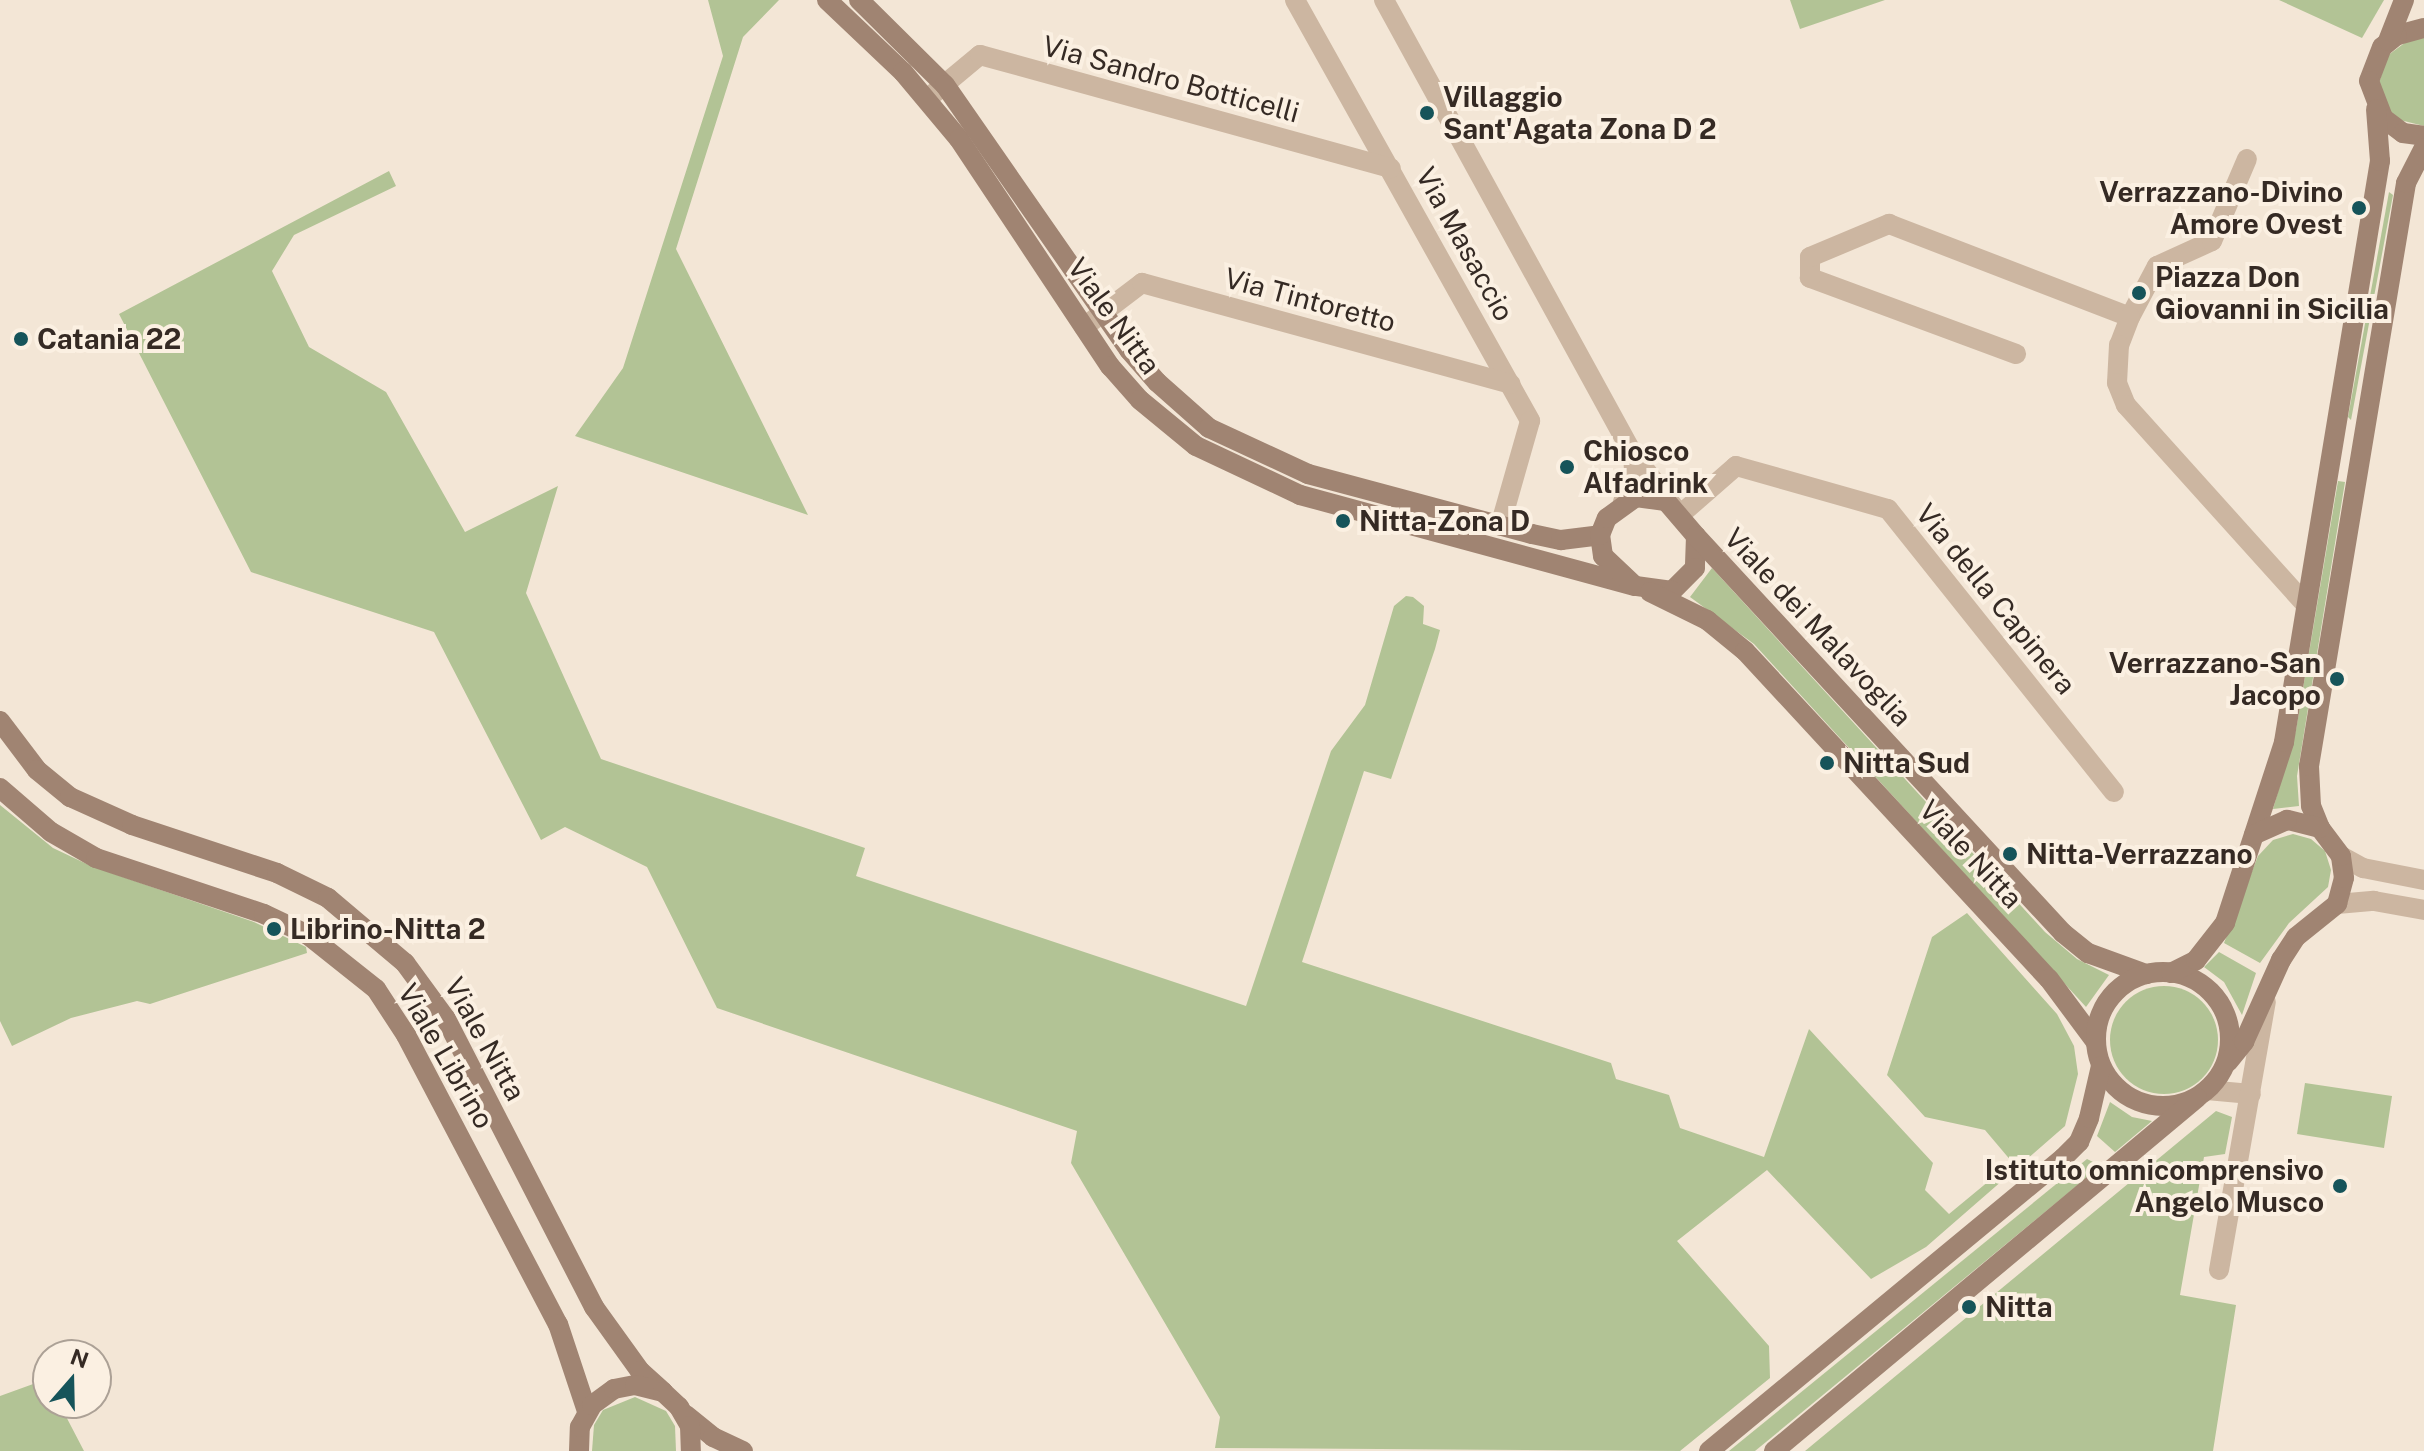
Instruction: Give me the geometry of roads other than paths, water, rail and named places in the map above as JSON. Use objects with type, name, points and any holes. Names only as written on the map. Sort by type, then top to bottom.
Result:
[{"type":"main road","name":"Viale Nitta","points":[[827,0],[927,99],[959,139],[1084,327],[1140,400],[1196,446],[1243,473],[1300,495],[1643,589],[1707,620],[1745,651],[2049,979],[2095,1041]]},
{"type":"main road","points":[[859,0],[945,85],[1104,313],[1157,382],[1209,428],[1308,474],[1561,540],[1600,535]]},
{"type":"main road","points":[[2171,973],[2196,960],[2225,923],[2284,742],[2380,161],[2370,72],[2388,41],[2404,0]]},
{"type":"main road","points":[[2388,41],[2424,28]]},
{"type":"main road","points":[[2376,109],[2392,127],[2424,136]]},
{"type":"main road","points":[[1774,1451],[2202,1094],[2244,1042],[2296,937],[2337,904],[2344,878],[2341,856],[2320,828],[2308,787],[2313,737],[2406,183],[2424,148]]},
{"type":"main road","points":[[1650,497],[1678,510],[1696,536],[1699,557],[1689,579],[1672,591],[1643,589],[1609,566],[1600,535],[1607,518],[1623,502],[1650,497]]},
{"type":"main road","name":"Viale dei Malavoglia","points":[[1696,536],[2063,933],[2088,953],[2146,974]]},
{"type":"main road","name":"Viale Nitta","points":[[0,721],[37,770],[70,797],[132,825],[277,873],[328,898],[405,963],[451,1029],[594,1307],[640,1371],[684,1413]]},
{"type":"main road","name":"Viale Librino","points":[[0,788],[51,832],[96,858],[264,914],[308,935],[376,989],[406,1035],[558,1324],[584,1419]]},
{"type":"main road","points":[[2254,835],[2287,820],[2320,828]]},
{"type":"main road","points":[[2202,1094],[2170,1106],[2142,1103],[2117,1089],[2101,1066],[2095,1041],[2105,1004],[2123,986],[2146,974],[2171,973],[2205,987],[2221,1006],[2230,1041],[2225,1065]]},
{"type":"main road","points":[[1709,1451],[2063,1158],[2079,1142],[2089,1118],[2101,1066]]},
{"type":"main road","points":[[562,1451],[584,1419],[621,1386],[643,1385],[663,1392]]},
{"type":"main road","points":[[684,1413],[691,1451]]},
{"type":"main road","points":[[684,1413],[713,1437],[743,1451]]},
{"type":"main road","points":[[579,1451],[584,1419]]},
{"type":"street","name":"Via Masaccio","points":[[1295,0],[1530,421],[1500,526]]},
{"type":"street","points":[[1384,0],[1633,454],[1678,510]]},
{"type":"street","name":"Via Sandro Botticelli","points":[[945,85],[980,55],[1391,168]]},
{"type":"street","points":[[927,99],[945,85]]},
{"type":"street","points":[[2247,159],[2212,241],[2157,266],[2119,345],[2117,383],[2126,405],[2306,605]]},
{"type":"street","points":[[2016,354],[1810,278],[1810,257],[1889,224],[2130,317]]},
{"type":"street","name":"Via Tintoretto","points":[[1104,313],[1142,283],[1510,384]]},
{"type":"street","points":[[1084,327],[1104,313]]},
{"type":"street","points":[[1623,502],[1634,471],[1633,454]]},
{"type":"street","name":"Via della Capinera","points":[[1678,510],[1736,466],[1888,509],[2114,792]]},
{"type":"street","points":[[2341,856],[2363,868],[2424,880]]},
{"type":"street","points":[[2337,904],[2374,901],[2424,910]]},
{"type":"street","points":[[2219,1270],[2267,997]]},
{"type":"street","points":[[2202,1094],[2251,1094]]},
{"type":"place","name":"Villaggio Sant'Agata Zona D 2","points":[[1427,113]]},
{"type":"place","name":"Verrazzano-Divino Amore Ovest","points":[[2359,208]]},
{"type":"place","name":"Piazza Don Giovanni in Sicilia","points":[[2139,293]]},
{"type":"place","name":"Catania 22","points":[[21,339]]},
{"type":"place","name":"Chiosco Alfadrink","points":[[1567,467]]},
{"type":"place","name":"Nitta-Zona D","points":[[1343,521]]},
{"type":"place","name":"Verrazzano-San Jacopo","points":[[2337,679]]},
{"type":"place","name":"Nitta Sud","points":[[1827,763]]},
{"type":"place","name":"Nitta-Verrazzano","points":[[2010,854]]},
{"type":"place","name":"Librino-Nitta 2","points":[[274,929]]},
{"type":"place","name":"Istituto omnicomprensivo Angelo Musco","points":[[2340,1186]]},
{"type":"place","name":"Nitta","points":[[1969,1307]]}]
